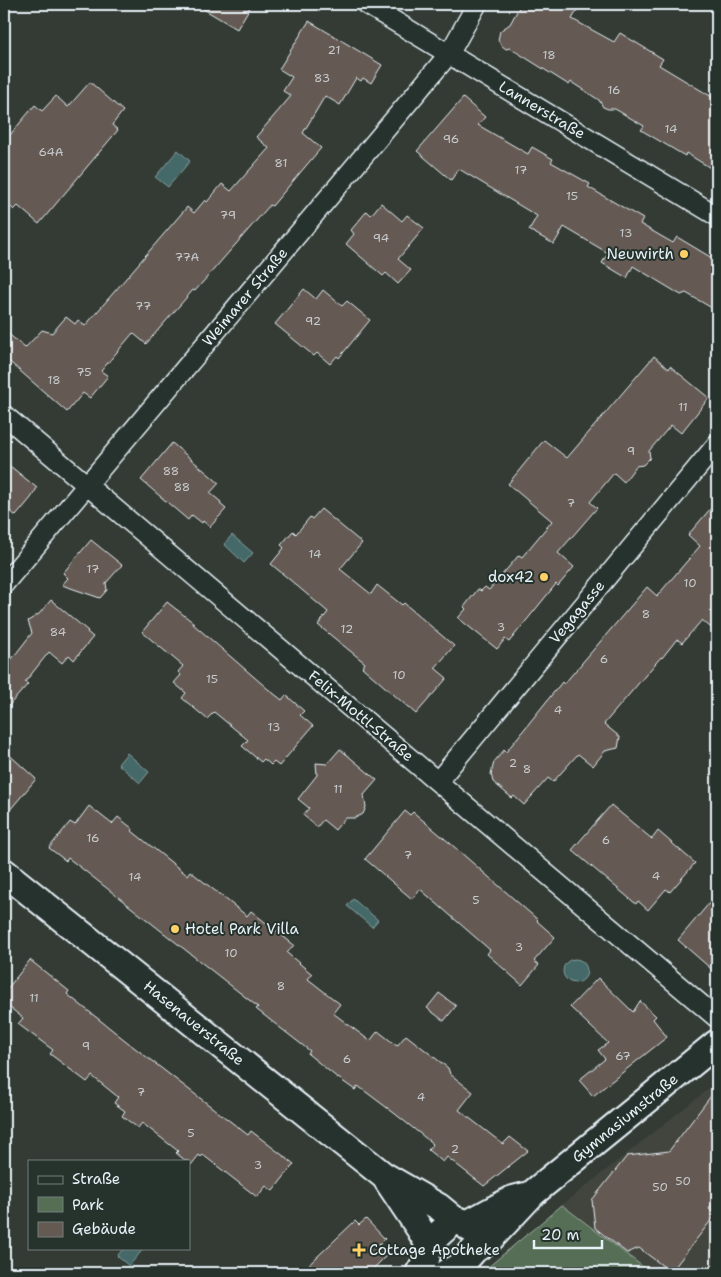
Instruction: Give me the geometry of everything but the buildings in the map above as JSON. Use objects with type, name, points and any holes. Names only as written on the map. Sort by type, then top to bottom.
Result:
[{"type":"street","name":"Lannerstraße","points":[[366,4],[717,216]]},
{"type":"street","name":"Weimarer Straße","points":[[4,584],[449,54],[477,4]]},
{"type":"street","name":"Felix-Mottl-Straße","points":[[4,415],[717,1018]]},
{"type":"street","name":"Vegagasse","points":[[438,781],[717,444]]},
{"type":"street","name":"Hasenauerstraße","points":[[4,872],[384,1175],[439,1207],[462,1223]]},
{"type":"street","name":"Gymnasiumstraße","points":[[533,1193],[513,1199],[462,1223],[435,1264],[460,1266],[474,1250],[490,1239],[533,1193],[717,1043]]},
{"type":"street","name":"Hasenauerstraße","points":[[384,1175],[419,1228],[435,1264]]},
{"type":"street","points":[[462,1223],[474,1241],[474,1250]]},
{"type":"shaded area","points":[[717,1082],[717,1273],[651,1273],[562,1205]]},
{"type":"green space","points":[[562,1205],[651,1273],[481,1273]]},
{"type":"water","points":[[178,150],[190,161],[168,187],[155,177]]},
{"type":"water","points":[[232,535],[253,553],[244,563],[224,544]]},
{"type":"water","points":[[127,753],[149,772],[140,783],[118,764]]},
{"type":"water","points":[[353,899],[378,920],[372,927],[347,906]]},
{"type":"water","points":[[575,959],[580,960],[586,966],[586,976],[580,982],[575,983],[570,982],[564,976],[563,971],[564,966],[570,960]]},
{"type":"water","points":[[122,1250],[142,1250],[129,1266],[117,1256]]},
{"type":"place","name":"Neuwirth","points":[[684,254]]},
{"type":"place","name":"dox42","points":[[544,577]]},
{"type":"place","name":"Hotel Park Villa","points":[[175,929]]},
{"type":"place","name":"Cottage Apotheke","points":[[359,1250]]}]
